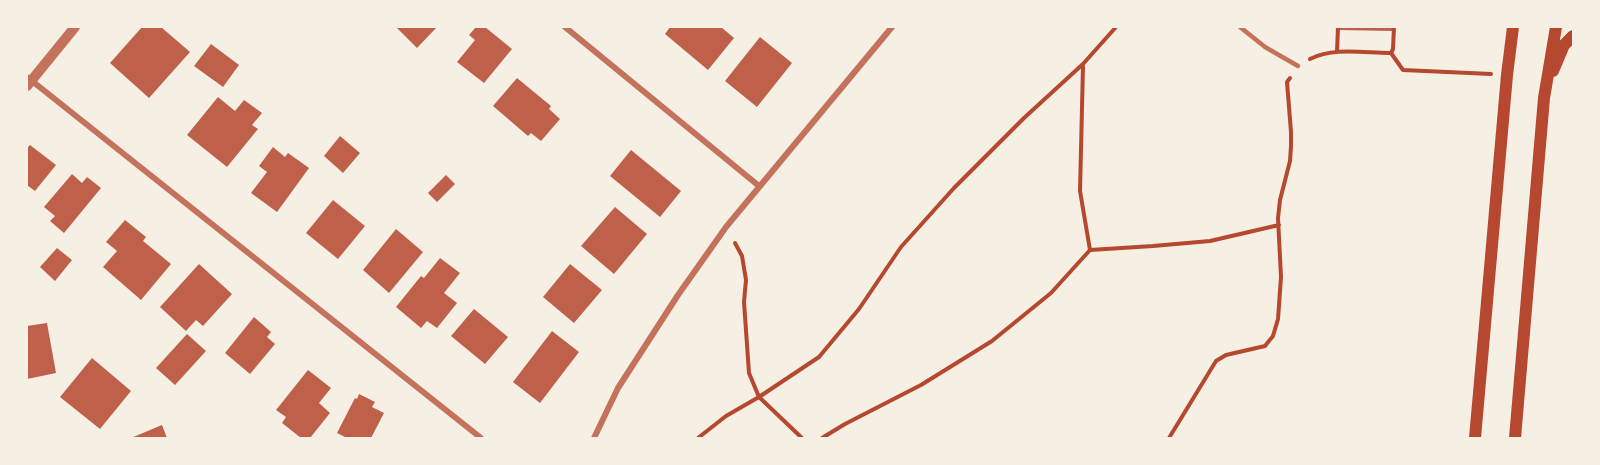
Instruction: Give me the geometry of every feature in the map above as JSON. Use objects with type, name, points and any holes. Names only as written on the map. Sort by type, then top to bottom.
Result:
[{"type":"main road","points":[[1475,438],[1513,27]]},
{"type":"main road","points":[[1515,438],[1544,98],[1556,27]]},
{"type":"main road","points":[[1544,98],[1564,45],[1573,36]]},
{"type":"street","points":[[75,27],[28,82],[481,438]]},
{"type":"street","points":[[565,27],[759,186]]},
{"type":"street","points":[[594,438],[618,388],[726,228],[892,27]]},
{"type":"lane","points":[[1240,27],[1264,47],[1298,66]]},
{"type":"path","points":[[698,438],[726,416],[819,357],[859,309],[901,247],[954,188],[1024,118],[1083,64],[1116,27]]},
{"type":"path","points":[[1337,52],[1338,27]]},
{"type":"path","points":[[1391,53],[1394,27]]},
{"type":"path","points":[[1169,438],[1216,361],[1226,355],[1265,346],[1273,336],[1278,319],[1281,277],[1280,200],[1290,161],[1292,132],[1287,82],[1298,66],[1321,53],[1391,53]]},
{"type":"path","points":[[1391,53],[1402,70],[1507,75]]},
{"type":"path","points":[[1083,64],[1080,191],[1090,250]]},
{"type":"path","points":[[822,438],[921,385],[992,341],[1051,293],[1090,250],[1210,241],[1279,225]]},
{"type":"path","points":[[726,228],[742,256],[746,280],[744,302],[748,373],[759,397],[802,438]]},
{"type":"building","points":[[142,27],[161,27],[190,52],[149,98],[110,63]]},
{"type":"building","points":[[396,27],[437,27],[417,48]]},
{"type":"building","points":[[476,27],[485,27],[512,49],[484,83],[457,62],[475,40],[469,35]]},
{"type":"building","points":[[670,27],[721,27],[734,38],[708,70],[665,34]]},
{"type":"building","points":[[1339,27],[1393,27],[1393,31],[1338,30]]},
{"type":"building","points":[[760,37],[792,63],[757,107],[725,81]]},
{"type":"building","points":[[211,44],[239,65],[223,87],[194,66]]},
{"type":"building","points":[[517,78],[551,106],[549,109],[560,119],[541,141],[531,133],[528,136],[493,106]]},
{"type":"building","points":[[218,97],[235,111],[244,100],[262,113],[252,125],[258,129],[227,167],[187,135]]},
{"type":"building","points":[[340,136],[360,153],[343,173],[324,156]]},
{"type":"building","points":[[30,145],[56,165],[35,191],[27,185],[27,148]]},
{"type":"building","points":[[273,147],[285,157],[288,153],[309,168],[277,212],[251,193],[267,172],[259,166]]},
{"type":"building","points":[[631,150],[681,191],[660,217],[610,176]]},
{"type":"building","points":[[72,174],[82,183],[87,177],[101,188],[64,233],[50,221],[55,216],[44,207]]},
{"type":"building","points":[[446,175],[455,184],[437,202],[428,193]]},
{"type":"building","points":[[333,200],[365,226],[338,259],[306,233]]},
{"type":"building","points":[[615,207],[647,234],[614,274],[581,246]]},
{"type":"building","points":[[125,220],[146,237],[143,241],[171,264],[141,300],[103,267],[117,251],[106,242]]},
{"type":"building","points":[[396,229],[423,252],[389,293],[363,270]]},
{"type":"building","points":[[57,248],[72,260],[55,281],[40,267]]},
{"type":"building","points":[[440,258],[460,273],[444,293],[457,303],[437,328],[427,321],[421,328],[396,307],[421,276],[424,278]]},
{"type":"building","points":[[199,264],[232,294],[203,326],[196,320],[186,331],[160,307]]},
{"type":"building","points":[[570,264],[602,290],[574,323],[543,297]]},
{"type":"building","points":[[474,309],[508,337],[485,364],[451,336]]},
{"type":"building","points":[[254,317],[271,332],[267,337],[275,344],[250,374],[225,353]]},
{"type":"building","points":[[47,323],[56,373],[27,379],[27,326]]},
{"type":"building","points":[[552,331],[579,352],[540,403],[513,382]]},
{"type":"building","points":[[187,334],[206,351],[175,385],[156,368]]},
{"type":"building","points":[[92,358],[131,391],[100,429],[60,397]]},
{"type":"building","points":[[308,370],[331,388],[319,403],[330,413],[310,438],[301,438],[282,423],[286,417],[276,410]]},
{"type":"building","points":[[359,394],[375,402],[372,407],[384,413],[371,438],[347,438],[337,433]]},
{"type":"building","points":[[162,425],[167,438],[131,438]]}]
